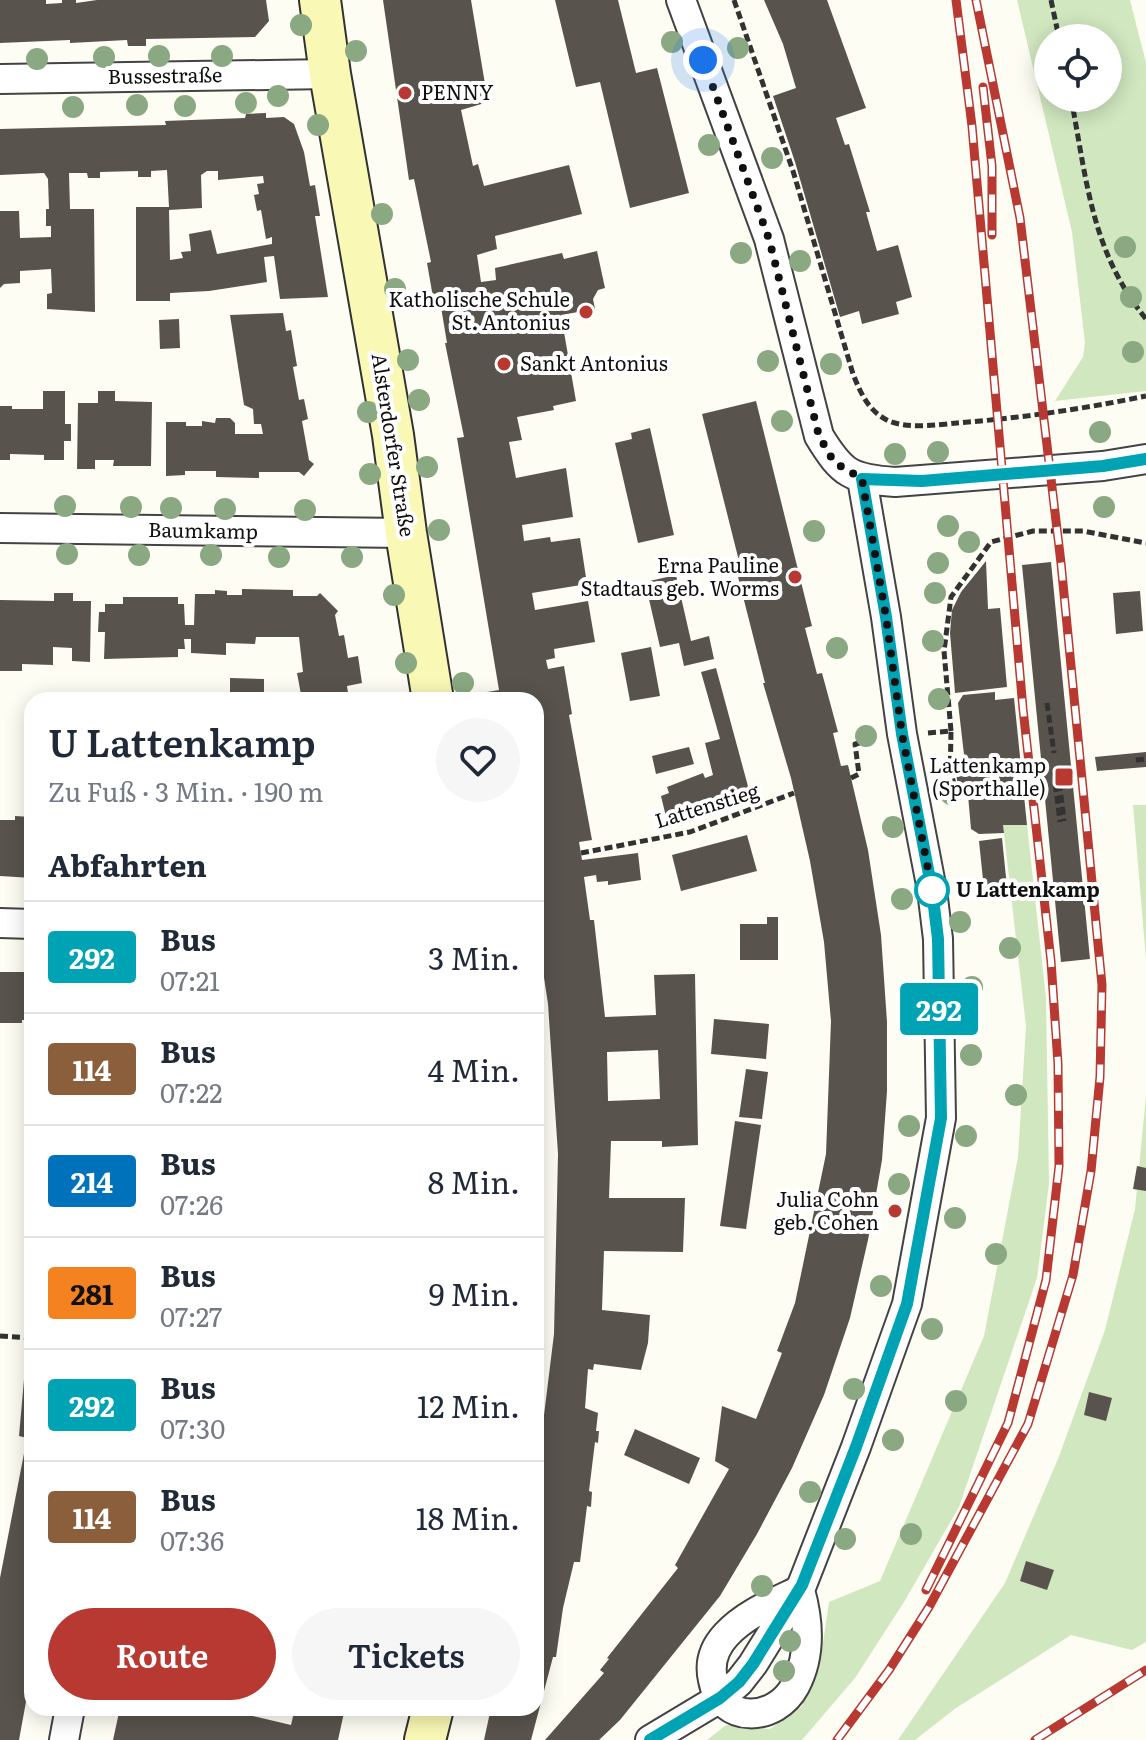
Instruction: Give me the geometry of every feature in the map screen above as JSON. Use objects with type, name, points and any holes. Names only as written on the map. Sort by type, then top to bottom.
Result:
[{"type":"street","name":"Alsterdorfer Straße","points":[[320,0],[393,435],[432,692]]},
{"type":"street","points":[[681,0],[769,239],[819,436],[834,462],[862,479],[922,481],[1103,466],[1146,459]]},
{"type":"street","name":"Bussestraße","points":[[0,79],[330,74]]},
{"type":"street","points":[[650,1740],[720,1698],[739,1682],[800,1590],[907,1304],[941,1118],[938,939],[932,890],[902,734],[862,479]]},
{"type":"street","name":"Baumkamp","points":[[0,528],[406,533]]},
{"type":"street","points":[[0,923],[24,924]]},
{"type":"street","points":[[800,1590],[807,1615],[808,1634],[795,1686],[787,1699],[769,1711],[750,1715],[734,1710],[715,1689],[711,1667],[717,1647],[741,1622],[800,1590]]},
{"type":"street","points":[[64,1740],[68,1716]]},
{"type":"street","points":[[425,1740],[431,1716]]},
{"type":"path","points":[[734,0],[793,171],[853,374],[862,396],[876,414],[893,423],[931,425],[1019,418],[1146,396]]},
{"type":"path","points":[[1051,0],[1056,24]]},
{"type":"path","points":[[1074,112],[1096,228],[1107,259],[1146,319]]},
{"type":"path","points":[[957,780],[950,782],[951,731],[944,651],[951,597],[991,542],[1033,531],[1083,531],[1146,543]]},
{"type":"path","points":[[1047,703],[1054,753]]},
{"type":"path","points":[[851,778],[859,774],[855,744],[902,734],[951,731]]},
{"type":"path","points":[[1136,760],[1146,759]]},
{"type":"path","points":[[1056,772],[1062,822]]},
{"type":"path","name":"Lattenstieg","points":[[581,853],[690,832],[794,793]]},
{"type":"path","points":[[0,1336],[24,1338]]},
{"type":"green space","points":[[1017,0],[1130,0],[1146,63],[1146,391],[1055,401],[1083,357],[1085,343],[1072,232],[1044,112],[1122,112],[1122,24],[1034,24],[1034,72]]},
{"type":"green space","points":[[1133,805],[1146,805],[1146,959]]},
{"type":"green space","points":[[1003,825],[1027,825],[1046,998],[1049,1184],[1037,1278],[959,1507],[855,1678],[802,1740],[707,1740],[726,1725],[770,1729],[802,1706],[822,1650],[829,1602],[880,1581],[984,1336],[1018,1157],[1026,1026]]},
{"type":"green space","points":[[1146,1096],[1146,1642],[1132,1650],[1071,1635],[956,1708],[915,1740],[898,1740],[1005,1583],[1058,1459],[1105,1330],[1135,1209]]},
{"type":"building","points":[[0,0],[46,0],[46,4],[62,3],[62,0],[76,0],[76,3],[97,0],[266,0],[269,21],[255,37],[146,39],[146,46],[128,46],[127,40],[0,43]]},
{"type":"building","points":[[383,0],[471,0],[488,102],[461,110],[473,166],[478,164],[484,186],[569,165],[582,214],[495,236],[497,249],[477,255],[481,282],[496,280],[495,268],[562,253],[564,259],[597,251],[605,288],[598,290],[593,299],[595,309],[561,315],[576,401],[553,406],[554,410],[517,417],[522,440],[509,442],[516,478],[566,468],[573,517],[522,525],[524,541],[550,537],[551,542],[580,538],[587,584],[532,593],[535,610],[588,601],[595,642],[554,649],[555,658],[546,660],[548,669],[564,666],[572,714],[569,715],[592,840],[579,842],[582,860],[638,853],[641,880],[608,885],[608,881],[597,882],[596,875],[584,877],[590,920],[594,920],[605,1017],[656,1015],[654,975],[695,974],[698,1145],[662,1147],[662,1141],[611,1141],[609,1198],[685,1198],[683,1252],[604,1251],[602,1310],[650,1315],[648,1343],[641,1370],[594,1364],[593,1370],[588,1369],[585,1408],[598,1413],[596,1431],[599,1431],[589,1491],[592,1492],[591,1507],[587,1506],[580,1562],[574,1562],[556,1657],[553,1657],[544,1691],[544,1415],[554,1334],[558,1154],[544,977],[544,692],[487,692],[499,690],[457,438],[464,437],[440,301],[434,303],[427,263],[431,262],[414,179],[409,180]],"holes":[[[658,1050],[660,1099],[608,1101],[607,1052]]]},
{"type":"building","points":[[555,0],[618,0],[636,73],[657,68],[689,193],[630,208],[600,82],[576,87]]},
{"type":"building","points":[[764,0],[827,0],[866,108],[836,118],[845,145],[849,144],[870,212],[866,212],[877,251],[898,245],[912,297],[896,302],[899,314],[862,324],[859,311],[840,317],[773,96],[796,88],[783,44]]},
{"type":"building","points":[[266,113],[266,118],[284,117],[294,124],[304,152],[310,186],[315,185],[320,216],[315,216],[328,297],[280,299],[274,256],[264,257],[267,282],[209,291],[170,293],[170,301],[136,301],[136,207],[169,207],[167,170],[151,171],[151,177],[138,177],[138,171],[100,172],[100,178],[88,178],[87,173],[69,173],[70,209],[94,209],[95,312],[47,309],[47,294],[52,293],[51,269],[20,271],[20,283],[4,284],[0,288],[0,211],[19,211],[20,238],[51,237],[51,226],[46,226],[48,179],[44,173],[0,175],[0,129],[166,125],[165,121],[245,118],[246,114]],"holes":[[[207,171],[218,171],[218,180],[263,176],[264,183],[257,184],[259,194],[254,195],[257,211],[261,210],[266,239],[272,237],[272,244],[217,254],[211,230],[189,234],[191,251],[181,252],[183,258],[170,260],[169,210],[202,208],[201,175]]]},
{"type":"building","points":[[283,313],[286,331],[291,330],[299,400],[304,399],[308,419],[302,421],[309,460],[314,464],[304,476],[299,472],[259,472],[259,478],[216,477],[216,471],[185,471],[185,475],[166,476],[166,422],[202,426],[202,421],[215,423],[216,418],[230,418],[235,423],[235,434],[263,434],[261,424],[254,424],[253,409],[244,405],[230,315]]},
{"type":"building","points":[[179,319],[180,348],[160,349],[159,320]]},
{"type":"building","points":[[43,391],[65,391],[65,424],[71,424],[71,441],[64,441],[64,460],[44,460],[44,455],[10,454],[10,460],[0,460],[0,406],[43,409]]},
{"type":"building","points":[[98,391],[115,391],[115,401],[152,402],[151,466],[113,466],[114,460],[95,460],[95,469],[77,469],[78,403],[98,403]]},
{"type":"building","points":[[756,401],[812,626],[805,628],[817,674],[822,673],[838,732],[833,733],[841,766],[848,765],[868,850],[881,935],[887,1022],[887,1091],[882,1160],[850,1318],[824,1395],[792,1468],[757,1534],[720,1596],[620,1720],[599,1740],[545,1740],[604,1673],[600,1670],[607,1658],[678,1568],[675,1565],[729,1469],[715,1461],[722,1406],[756,1419],[782,1353],[777,1351],[795,1303],[826,1154],[831,1021],[824,942],[791,778],[763,683],[734,561],[739,561],[702,414]]},
{"type":"building","points":[[650,428],[674,535],[638,543],[615,443],[632,439],[631,433]]},
{"type":"building","points":[[986,561],[988,609],[1000,608],[1007,687],[955,693],[950,633],[952,610],[961,592]]},
{"type":"building","points":[[1051,562],[1090,959],[1061,962],[1022,565]]},
{"type":"building","points":[[676,575],[691,641],[709,636],[714,659],[684,666],[679,643],[660,647],[645,582]]},
{"type":"building","points":[[242,589],[293,590],[293,596],[317,596],[320,593],[338,611],[335,615],[339,636],[344,635],[348,658],[358,656],[362,683],[347,686],[348,692],[301,692],[297,673],[303,672],[299,637],[256,637],[255,644],[226,643],[226,655],[191,653],[191,639],[184,639],[185,649],[178,649],[178,657],[104,659],[105,632],[98,632],[99,612],[105,612],[105,604],[123,604],[123,597],[178,597],[178,604],[184,604],[185,625],[194,625],[195,594],[215,594],[215,590],[227,591],[227,595],[242,595]]},
{"type":"building","points":[[1140,591],[1143,631],[1116,634],[1113,593]]},
{"type":"building","points":[[54,593],[73,593],[73,601],[91,601],[90,662],[72,661],[72,648],[53,647],[53,665],[22,664],[22,671],[0,671],[0,600],[54,601]]},
{"type":"building","points":[[651,647],[660,696],[630,701],[621,653]]},
{"type":"building","points":[[716,668],[749,790],[720,798],[721,803],[668,825],[661,796],[669,793],[667,787],[703,773],[705,778],[713,775],[705,743],[720,739],[701,672]]},
{"type":"building","points":[[230,678],[264,679],[264,692],[230,692]]},
{"type":"building","points":[[995,692],[995,700],[1014,698],[1027,825],[1003,825],[1004,833],[979,834],[971,829],[968,795],[958,788],[956,773],[965,763],[958,703],[963,695]]},
{"type":"building","points":[[689,747],[694,764],[656,774],[652,756]]},
{"type":"building","points":[[1146,752],[1146,767],[1097,771],[1095,757]]},
{"type":"building","points":[[15,816],[24,817],[24,878],[0,876],[0,820],[15,820]]},
{"type":"building","points":[[747,835],[757,871],[681,891],[672,855]]},
{"type":"building","points":[[1002,838],[1008,897],[985,899],[979,841]]},
{"type":"building","points":[[767,917],[778,917],[778,960],[740,960],[740,924],[767,924]]},
{"type":"building","points":[[0,972],[24,972],[24,1020],[22,1023],[0,1023]]},
{"type":"building","points":[[714,1019],[769,1024],[766,1059],[711,1054]]},
{"type":"building","points":[[746,1069],[768,1072],[762,1119],[739,1117]]},
{"type":"building","points":[[735,1121],[761,1125],[746,1229],[720,1226]]},
{"type":"building","points":[[1137,1166],[1146,1168],[1146,1191],[1133,1189]]},
{"type":"building","points":[[24,1380],[24,1437],[19,1436]]},
{"type":"building","points":[[1089,1392],[1112,1398],[1106,1421],[1084,1415]]},
{"type":"building","points":[[635,1429],[700,1458],[689,1484],[624,1455]]},
{"type":"building","points":[[24,1454],[24,1713],[19,1740],[0,1740],[0,1578]]},
{"type":"building","points":[[1026,1561],[1054,1570],[1047,1590],[1020,1581]]},
{"type":"building","points":[[118,1716],[253,1716],[291,1725],[293,1716],[343,1716],[338,1740],[113,1740]]},
{"type":"building","points":[[489,1716],[537,1716],[531,1740],[484,1740]]},
{"type":"railway","points":[[926,1590],[1008,1423],[1046,1280],[1059,1166],[1058,1064],[1051,961],[1023,709],[972,126],[956,0]]},
{"type":"railway","points":[[837,1740],[889,1670],[929,1607],[1028,1424],[1073,1275],[1091,1171],[1100,1077],[1102,985],[1061,563],[1020,218],[976,0]]},
{"type":"railway","points":[[983,87],[992,166],[992,235]]},
{"type":"railway","points":[[1035,1740],[1146,1670]]},
{"type":"bus line","name":"292","points":[[650,1740],[720,1698],[739,1682],[800,1590],[907,1304],[941,1118],[938,939],[932,890],[902,734],[862,479],[922,481],[1103,466],[1146,459]]},
{"type":"place","name":"PENNY","points":[[405,93]]},
{"type":"place","name":"Katholische Schule St. Antonius","points":[[586,312]]},
{"type":"place","name":"Sankt Antonius","points":[[504,364]]},
{"type":"place","name":"Erna Pauline Stadtaus geb. Worms","points":[[795,577]]},
{"type":"place","name":"Lattenkamp (Sporthalle)","points":[[1064,777]]},
{"type":"place","name":"U Lattenkamp","points":[[932,890]]},
{"type":"place","name":"Julia Cohn geb. Cohen","points":[[895,1211]]},
{"type":"route","points":[[703,60],[769,239],[819,436],[834,462],[862,479],[902,734],[932,890]]}]
